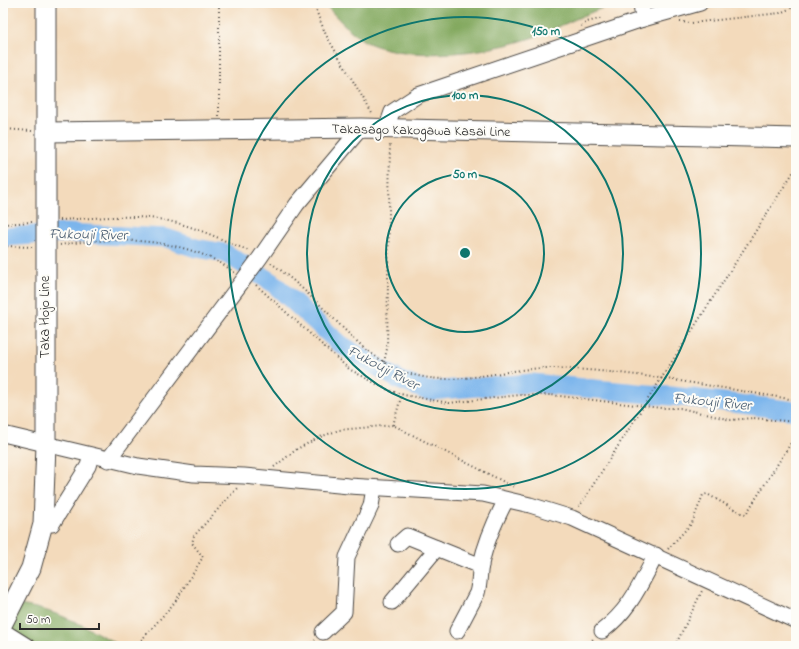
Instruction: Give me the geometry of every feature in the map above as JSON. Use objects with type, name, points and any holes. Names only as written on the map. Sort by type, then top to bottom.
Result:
[{"type":"main road","name":"Taka Hojo Line","points":[[3,623],[31,568],[43,524],[46,445],[46,3]]},
{"type":"main road","name":"Takasago Kakogawa Kasai Line","points":[[47,132],[378,129],[796,138]]},
{"type":"street","points":[[641,3],[643,19]]},
{"type":"street","points":[[108,460],[244,276],[260,257],[297,204],[378,129],[392,112],[418,95],[643,19],[700,3]]},
{"type":"street","points":[[3,434],[108,460],[194,474],[244,476],[374,488],[514,495],[572,518],[659,556],[796,621]]},
{"type":"street","points":[[43,524],[52,524],[88,466],[91,456]]},
{"type":"street","points":[[323,632],[344,612],[347,557],[371,506],[374,488]]},
{"type":"street","points":[[457,631],[479,586],[480,566],[490,531],[514,495]]},
{"type":"street","points":[[398,544],[406,536],[480,566]]},
{"type":"street","points":[[392,602],[437,548]]},
{"type":"street","points":[[602,631],[627,608],[659,556]]},
{"type":"street","points":[[3,631],[28,646]]},
{"type":"path","points":[[218,3],[219,131]]},
{"type":"path","points":[[313,3],[326,35],[375,118],[378,129],[387,350],[384,362]]},
{"type":"path","points":[[678,22],[691,23],[780,13],[796,6]]},
{"type":"path","points":[[3,129],[47,132]]},
{"type":"path","points":[[572,518],[796,168]]},
{"type":"path","points":[[3,224],[121,217],[154,218],[174,222],[208,234],[260,257],[277,267],[319,304],[369,353],[396,368],[421,377],[450,379],[551,368],[605,372],[662,379],[796,400]]},
{"type":"path","points":[[3,246],[130,240],[181,248],[204,255],[244,276],[253,283],[349,369],[388,390],[402,394],[449,403],[520,395],[551,395],[680,408],[731,420],[753,418],[796,422]]},
{"type":"path","points":[[393,425],[402,394]]},
{"type":"path","points":[[266,478],[267,473],[280,461],[297,449],[320,437],[339,430],[393,425],[514,495]]},
{"type":"path","points":[[659,556],[692,523],[703,495],[707,494],[741,513],[746,514],[796,435]]},
{"type":"path","points":[[136,646],[175,602],[203,557],[192,543],[194,536],[237,490],[244,476]]},
{"type":"path","points":[[675,646],[708,580]]},
{"type":"green space","points":[[324,3],[603,3],[605,7],[547,32],[506,45],[482,50],[432,54],[408,53],[386,49],[366,42],[349,29]]},
{"type":"green space","points":[[20,605],[48,611],[61,616],[84,626],[121,646],[3,646],[3,640]]},
{"type":"waterway","name":"Fukouji River","points":[[3,237],[66,233],[166,238],[196,248],[225,253],[273,283],[340,344],[399,380],[427,391],[532,383],[691,398],[796,411]]}]
